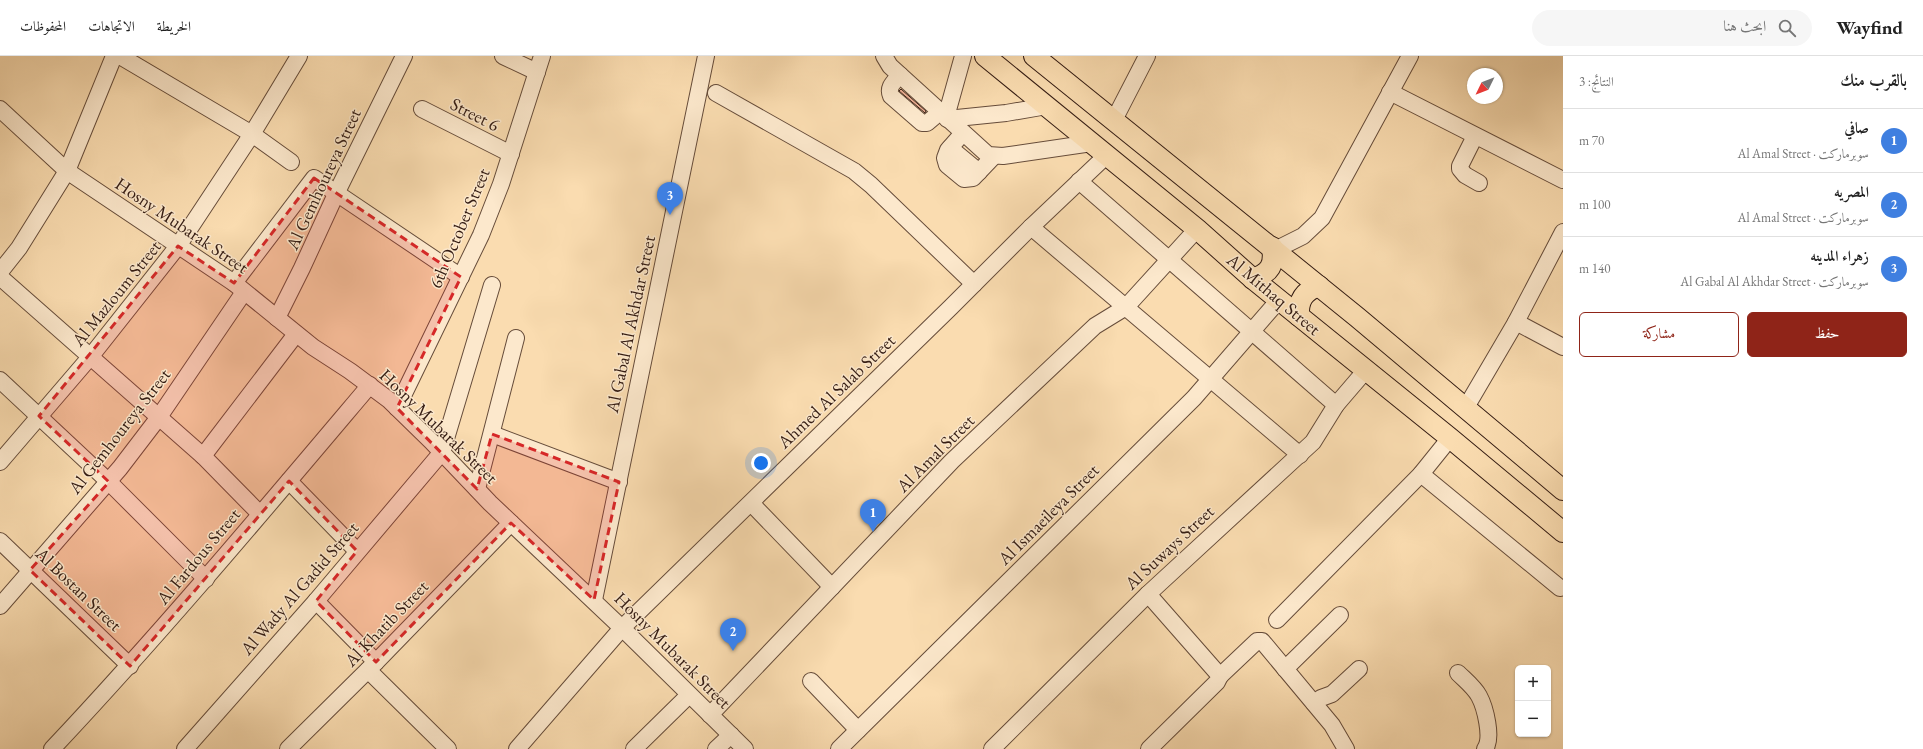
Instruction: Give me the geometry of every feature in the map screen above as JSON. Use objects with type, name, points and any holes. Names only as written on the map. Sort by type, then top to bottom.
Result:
[{"type":"main road","name":"Al Mithaq Street","points":[[985,56],[1108,155],[1197,229],[1253,279],[1450,438],[1563,532]]},
{"type":"main road","name":"Al Mithaq Street","points":[[1034,56],[1319,286],[1563,490]]},
{"type":"main road","points":[[1253,279],[1263,275],[1270,268],[1273,258],[1273,249]]},
{"type":"main road","points":[[1299,316],[1299,306],[1302,296],[1310,289],[1319,286]]},
{"type":"street","points":[[0,272],[19,248],[67,171],[114,56]]},
{"type":"street","points":[[120,56],[252,134],[291,162]]},
{"type":"street","name":"Al Mazloum Street","points":[[0,462],[90,356],[178,246],[252,134],[299,56]]},
{"type":"street","name":"Al Gemhoureya Street","points":[[276,318],[302,268],[336,194],[404,56]]},
{"type":"street","points":[[503,56],[537,72]]},
{"type":"street","name":"6th October Street","points":[[397,408],[492,210],[542,56]]},
{"type":"street","name":"Al Gabal Al Akhdar Street","points":[[594,600],[706,56]]},
{"type":"street","points":[[884,56],[887,62],[900,75],[984,152],[994,156],[1092,143]]},
{"type":"street","points":[[944,116],[963,56]]},
{"type":"street","points":[[1114,120],[1147,56]]},
{"type":"street","points":[[1273,249],[1303,236],[1322,218],[1409,56]]},
{"type":"street","points":[[900,75],[891,86],[889,91],[891,96],[922,123],[927,123],[944,116],[1006,113],[1047,106]]},
{"type":"street","points":[[1390,92],[1563,180]]},
{"type":"street","points":[[716,93],[854,171],[974,284]]},
{"type":"street","name":"Hosny Mubarak Street","points":[[0,109],[67,171],[239,287],[296,334],[370,385],[397,408],[511,523],[594,600],[745,749]]},
{"type":"street","name":"Street 6","points":[[422,109],[511,154]]},
{"type":"street","points":[[963,133],[950,148],[945,158],[950,167],[967,180],[973,178],[994,156]]},
{"type":"street","points":[[1475,136],[1460,170],[1465,175],[1479,183]]},
{"type":"street","name":"Ahmed Al Salab Street","points":[[517,749],[622,628],[1031,227],[1108,155]]},
{"type":"street","name":"Al Gemhoureya Street","points":[[0,606],[30,570],[109,482],[159,417],[239,287],[314,178],[336,194]]},
{"type":"street","points":[[1079,181],[1336,405]]},
{"type":"street","points":[[336,194],[461,277]]},
{"type":"street","points":[[1031,227],[1300,455]]},
{"type":"street","name":"Al Amal Street","points":[[710,715],[952,461],[1095,326],[1126,307],[1197,229]]},
{"type":"street","points":[[1465,409],[1516,322],[1563,232]]},
{"type":"street","points":[[0,277],[203,456],[260,514]]},
{"type":"street","points":[[442,452],[492,285]]},
{"type":"street","name":"Al Ismaeileya Street","points":[[839,749],[1211,380],[1280,300]]},
{"type":"street","points":[[1516,322],[1563,347]]},
{"type":"street","points":[[203,456],[296,334]]},
{"type":"street","points":[[477,489],[516,338]]},
{"type":"street","name":"Al Suways Street","points":[[992,749],[1008,743],[1148,594],[1300,455],[1320,433],[1336,405],[1366,370]]},
{"type":"street","points":[[0,380],[109,482],[206,579]]},
{"type":"street","name":"Al Fardous Street","points":[[52,749],[130,666],[206,579],[370,385]]},
{"type":"street","points":[[492,434],[618,482]]},
{"type":"street","points":[[1277,620],[1421,474],[1450,438]]},
{"type":"street","name":"Al Wady Al Gadid Street","points":[[185,749],[316,601],[442,452]]},
{"type":"street","points":[[1421,474],[1560,588]]},
{"type":"street","points":[[289,481],[357,551]]},
{"type":"street","points":[[751,503],[832,588]]},
{"type":"street","name":"Al Khatib Street","points":[[288,749],[372,666],[511,523]]},
{"type":"street","name":"Al Bostan Street","points":[[0,541],[130,666]]},
{"type":"street","points":[[1148,594],[1220,676]]},
{"type":"street","points":[[316,601],[372,666],[448,749]]},
{"type":"street","points":[[1285,669],[1340,615]]},
{"type":"street","points":[[1149,749],[1217,682],[1220,676],[1259,640],[1262,641],[1332,725],[1346,749]]},
{"type":"street","points":[[1314,703],[1321,698],[1332,694],[1359,669]]},
{"type":"street","points":[[1458,672],[1476,691],[1480,700],[1490,737],[1485,749]]},
{"type":"street","points":[[811,681],[858,730]]},
{"type":"street","points":[[634,749],[689,695]]},
{"type":"street","points":[[716,749],[731,736]]},
{"type":"highlighted area","points":[[314,178],[461,277],[397,408],[477,489],[492,434],[619,482],[594,600],[511,523],[376,662],[316,601],[357,551],[289,481],[130,666],[30,570],[109,482],[39,416],[178,246],[234,283]]},
{"type":"building","points":[[901,89],[926,111],[925,113],[899,91]]},
{"type":"place","name":"زهراء المدينه","points":[[670,215]]},
{"type":"place","name":"صافي","points":[[873,532]]},
{"type":"place","name":"المصريه","points":[[733,651]]}]
